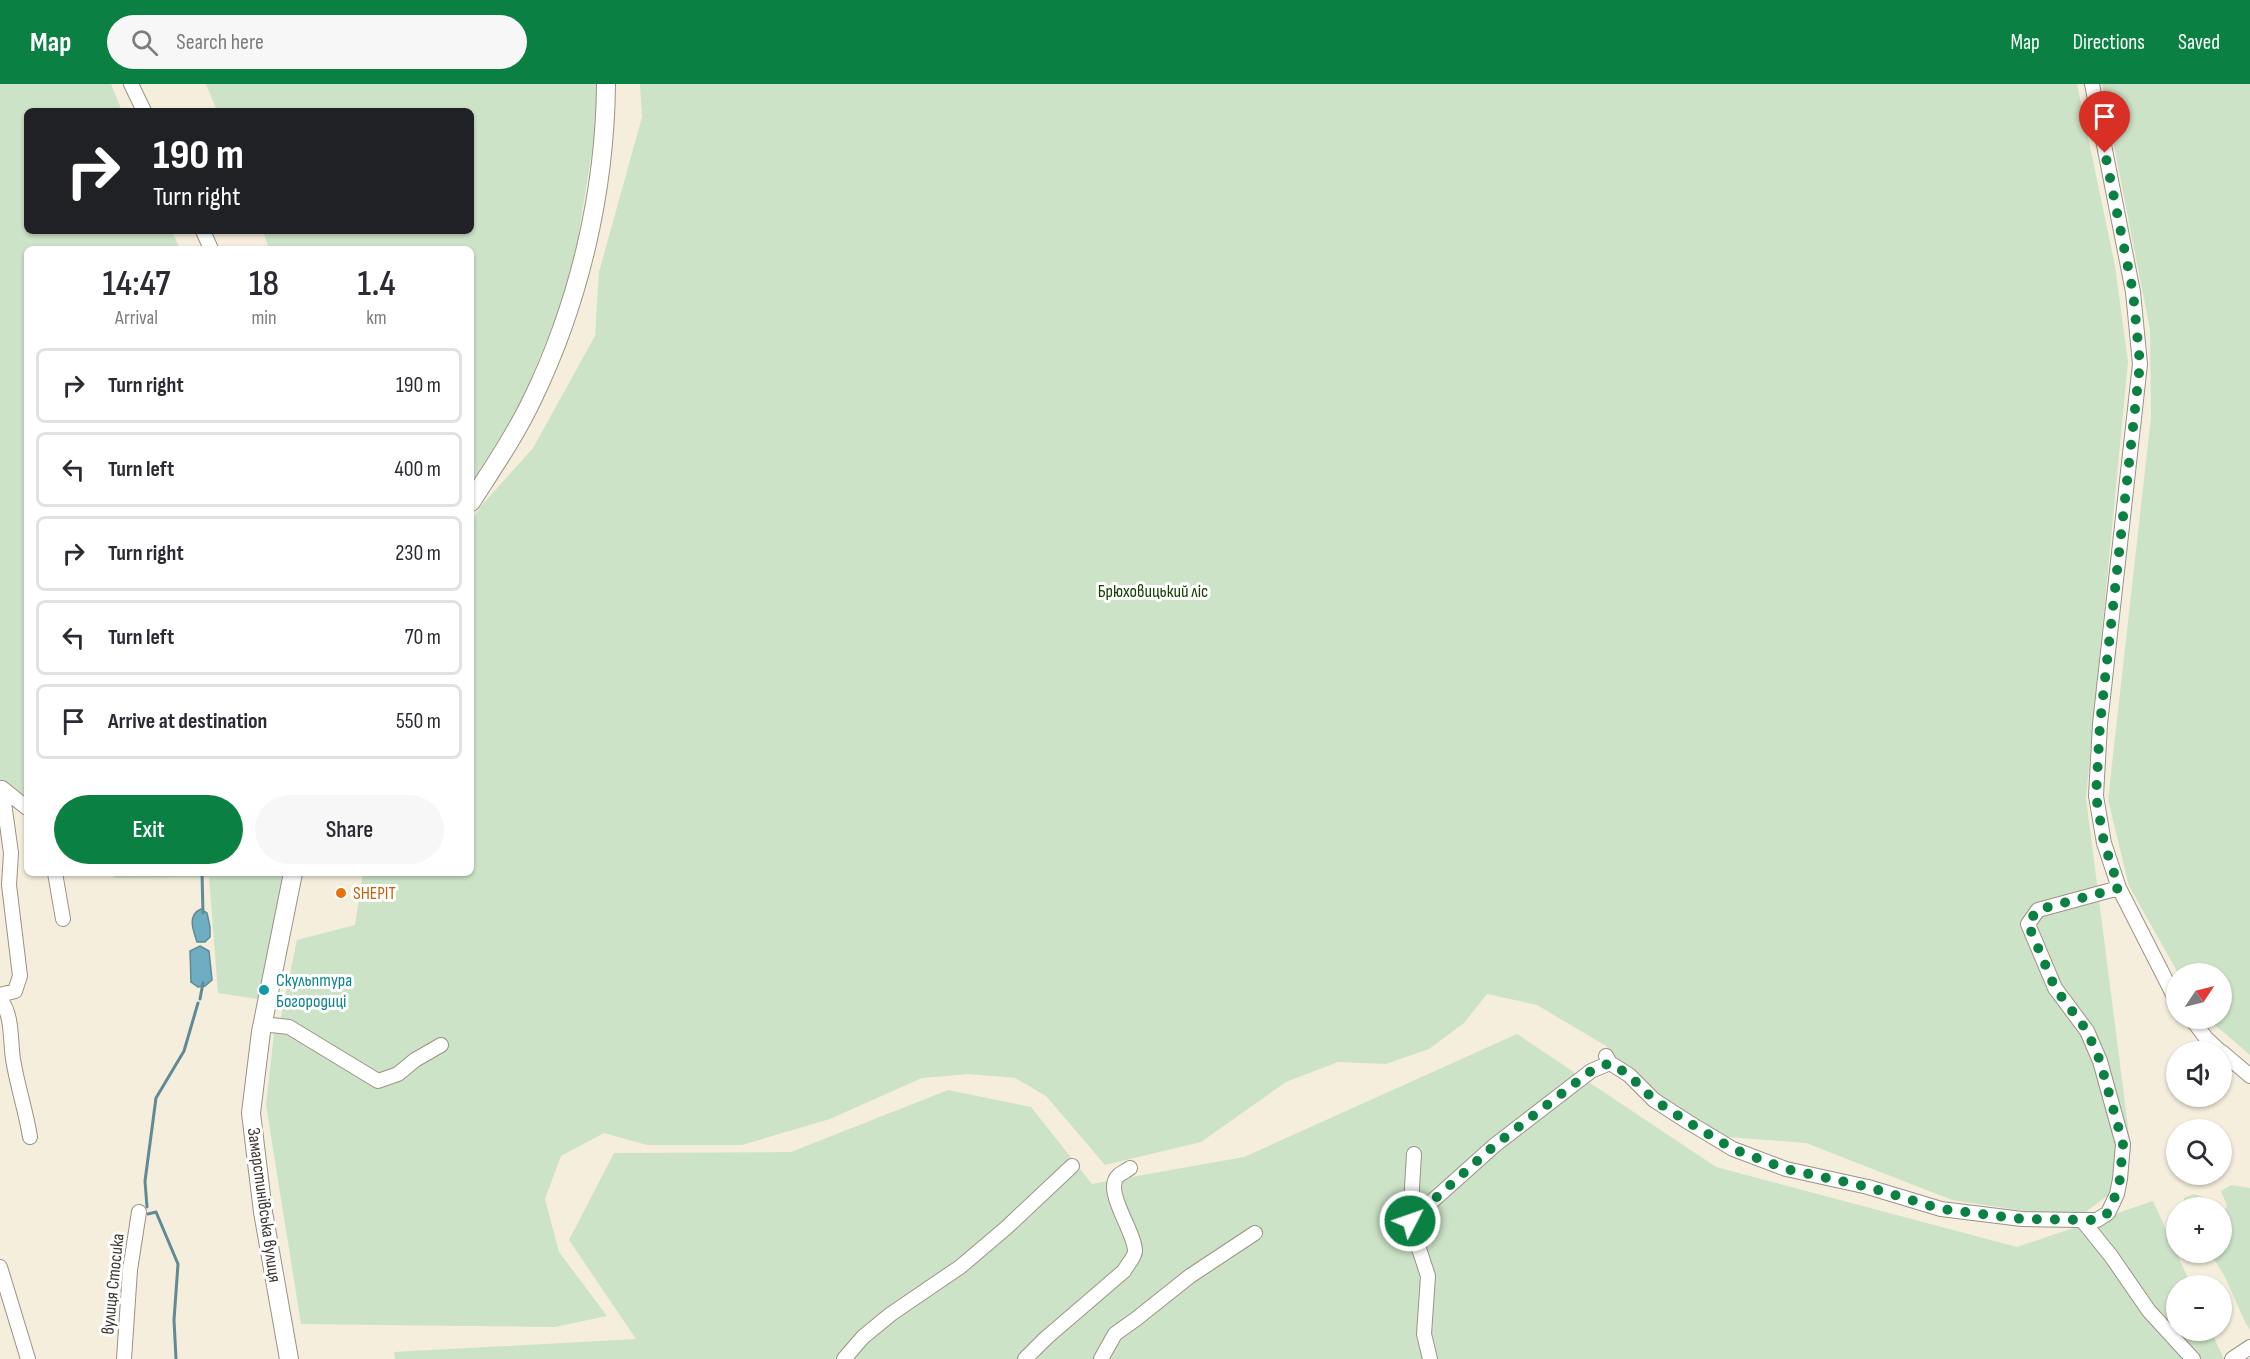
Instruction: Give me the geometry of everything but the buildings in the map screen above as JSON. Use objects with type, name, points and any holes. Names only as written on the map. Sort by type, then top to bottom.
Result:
[{"type":"main road","points":[[474,497],[531,402],[566,321],[576,289],[597,194],[603,145],[606,84]]},
{"type":"main road","name":"Замарстинівська вулиця","points":[[289,1359],[253,1141],[251,1113],[262,1024],[292,876]]},
{"type":"street","points":[[131,84],[143,108]]},
{"type":"street","points":[[2092,84],[2133,292],[2140,364],[2100,724],[2096,796],[2104,843],[2119,888],[2166,980]]},
{"type":"street","points":[[24,806],[2,788],[11,852],[9,885],[20,976],[15,991],[0,997],[10,1025],[13,1059],[30,1137]]},
{"type":"street","points":[[56,876],[63,919]]},
{"type":"street","points":[[1410,1221],[1495,1145],[1608,1059],[1629,1075],[1654,1100],[1688,1122],[1733,1149],[1786,1169],[1868,1187],[1941,1209],[2022,1219],[2097,1220],[2108,1213],[2116,1194],[2120,1179],[2123,1144],[2100,1061],[2087,1031],[2055,988],[2028,924],[2037,910],[2119,888]]},
{"type":"street","points":[[262,1024],[289,1027],[378,1081],[398,1074],[415,1059],[441,1045]]},
{"type":"street","points":[[2199,1029],[2209,1041]]},
{"type":"street","points":[[2232,1061],[2250,1076]]},
{"type":"street","points":[[1414,1154],[1410,1221],[1428,1276],[1424,1334],[1430,1359]]},
{"type":"street","points":[[844,1359],[863,1337],[891,1314],[960,1267],[998,1235],[1072,1166]]},
{"type":"street","points":[[1025,1359],[1124,1271],[1135,1252],[1113,1183],[1117,1176],[1130,1168]]},
{"type":"street","name":"вулиця Стосика","points":[[124,1359],[130,1270],[139,1212]]},
{"type":"street","points":[[2082,1220],[2111,1256],[2149,1311],[2193,1359]]},
{"type":"street","points":[[1101,1359],[1115,1334],[1190,1276],[1255,1233]]},
{"type":"street","points":[[0,1267],[28,1359]]},
{"type":"street","points":[[2232,1359],[2250,1347]]},
{"type":"green space","points":[[0,84],[111,84],[121,108],[24,108],[24,234],[173,234],[179,246],[24,246],[24,806],[0,787]]},
{"type":"green space","points":[[206,84],[600,84],[599,108],[571,281],[520,405],[474,479],[474,246],[268,246],[264,234],[474,234],[474,108],[216,108]]},
{"type":"green space","name":"Брюховицький ліс","points":[[640,84],[2077,84],[2115,266],[2128,362],[2086,798],[2131,1150],[2116,1189],[2083,1214],[2050,1215],[1952,1200],[1806,1143],[1714,1136],[1629,1075],[1606,1046],[1537,1005],[1487,994],[1464,1023],[1429,1049],[1386,1064],[1338,1062],[1286,1082],[1201,1142],[1105,1165],[1046,1096],[1015,1078],[969,1074],[922,1078],[830,1119],[742,1145],[647,1145],[604,1133],[561,1156],[545,1199],[559,1252],[607,1316],[555,1327],[301,1324],[266,1105],[274,1033],[279,1026],[297,940],[355,925],[363,876],[474,876],[474,518],[481,506],[533,448],[595,336],[599,272],[642,117]]},
{"type":"green space","points":[[2102,84],[2250,84],[2250,1055],[2220,1029],[2232,1029],[2232,963],[2172,963],[2129,886],[2108,800],[2151,417],[2150,330]]},
{"type":"green space","points":[[113,876],[284,876],[258,999],[218,993],[209,877],[116,878]]},
{"type":"green space","points":[[1517,1034],[1716,1167],[2017,1247],[2153,1201],[2166,1230],[2166,1263],[2181,1263],[2186,1275],[2166,1275],[2166,1341],[2216,1341],[2224,1359],[395,1359],[394,1352],[636,1339],[569,1240],[614,1153],[791,1152],[948,1090],[1031,1107],[1092,1184],[1244,1157]]},
{"type":"green space","points":[[2231,1185],[2250,1188],[2250,1329],[2232,1293],[2232,1275],[2224,1275],[2216,1263],[2232,1263],[2232,1197],[2223,1197],[2221,1191]]},
{"type":"green space","points":[[2194,1194],[2203,1197],[2186,1197]]},
{"type":"water","points":[[201,909],[207,913],[210,937],[205,942],[197,942],[193,919]]},
{"type":"water","points":[[200,946],[209,951],[212,980],[205,986],[198,987],[191,982],[190,951]]},
{"type":"waterway","points":[[202,876],[203,913]]},
{"type":"waterway","points":[[200,999],[203,983]]},
{"type":"waterway","points":[[147,1207],[145,1181],[156,1098],[184,1051],[198,1003]]},
{"type":"waterway","points":[[148,1214],[156,1212],[178,1264],[174,1320],[176,1359]]},
{"type":"place","name":"SHEPIT","points":[[341,893]]},
{"type":"place","name":"Скульптура Богородиці","points":[[264,990]]},
{"type":"route","points":[[1410,1221],[1495,1145],[1591,1071],[1610,1063],[1629,1075],[1654,1100],[1688,1122],[1733,1149],[1786,1169],[1868,1187],[1941,1209],[2022,1219],[2097,1220],[2108,1213],[2120,1179],[2123,1144],[2111,1097],[2100,1061],[2087,1031],[2055,988],[2028,924],[2037,910],[2119,888],[2104,843],[2096,796],[2100,724],[2140,364],[2133,292],[2105,153]]}]
